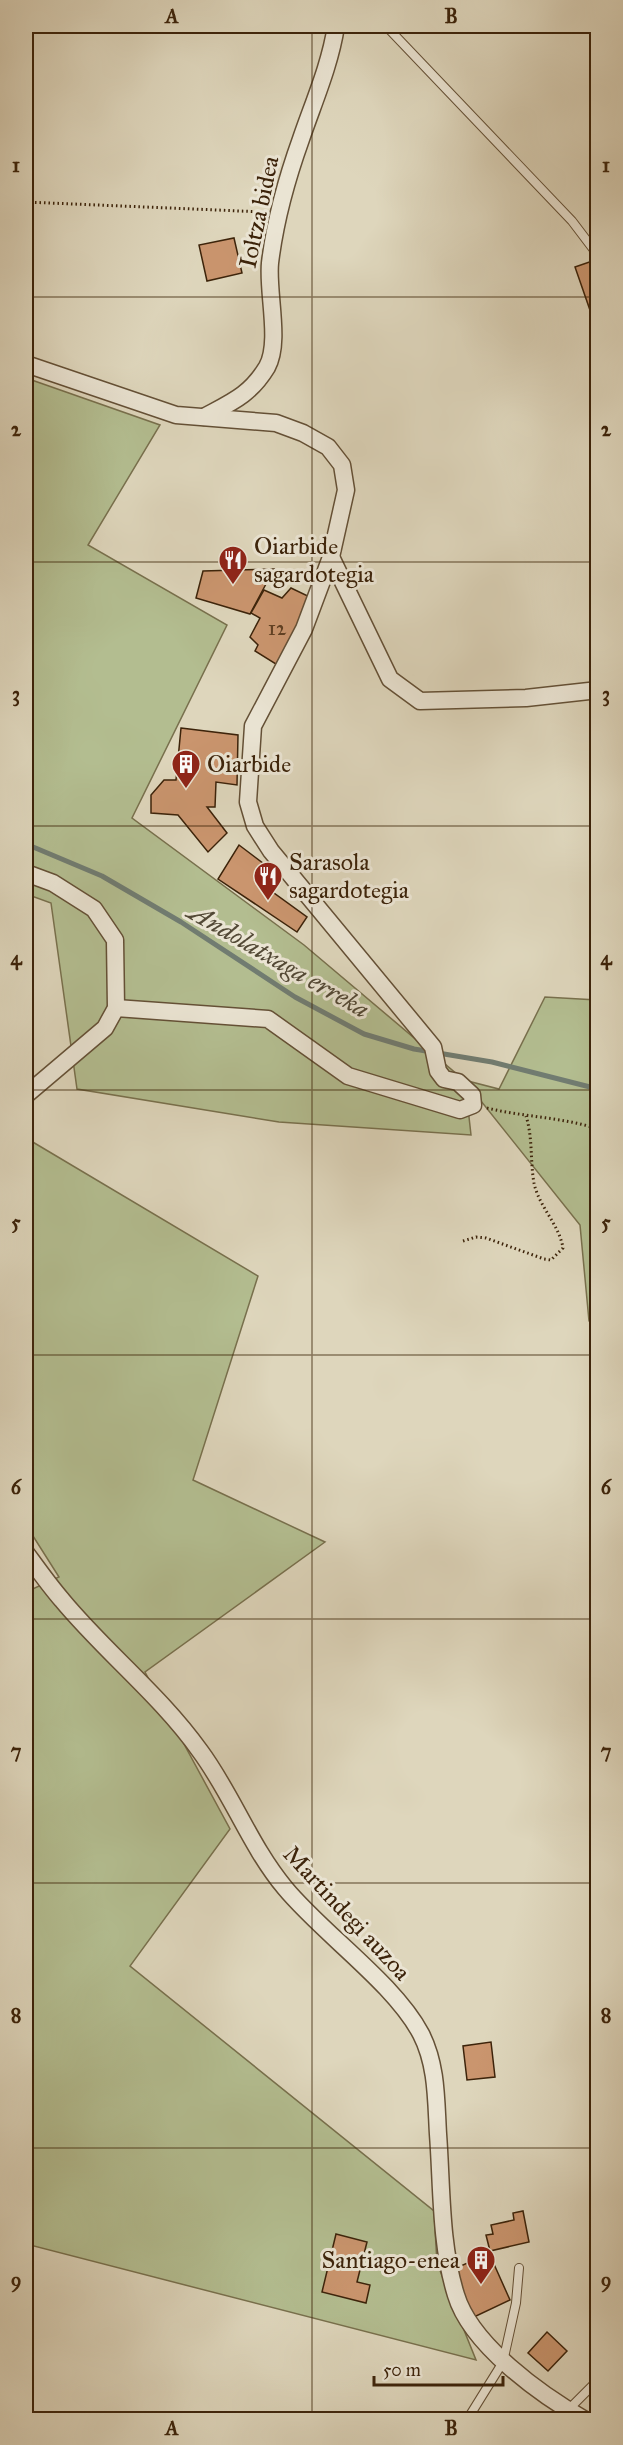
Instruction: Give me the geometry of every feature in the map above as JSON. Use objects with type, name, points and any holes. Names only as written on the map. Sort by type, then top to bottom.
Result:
[{"type":"street","name":"Ioltza bidea","points":[[203,417],[244,396],[267,366],[272,351],[268,288],[270,262],[280,213],[300,140],[333,45],[336,26]]},
{"type":"street","points":[[26,364],[176,415],[276,423],[303,433],[328,447],[342,465],[346,490],[331,557],[304,629],[253,726],[248,802],[255,825],[271,851],[433,1047],[438,1071],[444,1079],[458,1082],[472,1095],[473,1105],[460,1110],[348,1076],[268,1019],[116,1008]]},
{"type":"street","points":[[331,557],[390,679],[420,701],[526,698],[597,690]]},
{"type":"street","points":[[26,873],[53,883],[94,909],[116,940],[116,1008],[105,1028],[26,1095]]},
{"type":"street","name":"Martindegi auzoa","points":[[26,1553],[62,1601],[177,1722],[202,1752],[257,1850],[286,1889],[395,1999],[421,2033],[434,2069],[450,2273],[456,2297],[468,2319],[503,2362],[585,2420]]},
{"type":"lane","points":[[386,26],[572,221],[594,250]]},
{"type":"lane","points":[[467,2420],[503,2362],[514,2312],[519,2268]]},
{"type":"lane","points":[[568,2410],[597,2380]]},
{"type":"path","points":[[26,202],[280,213]]},
{"type":"path","points":[[473,1105],[526,1116],[580,1123],[597,1129]]},
{"type":"path","points":[[463,1240],[476,1237],[486,1238],[551,1260],[562,1248],[561,1235],[535,1185],[530,1128],[526,1116]]},
{"type":"green space","points":[[26,378],[160,425],[88,545],[227,625],[132,818],[304,945],[464,1080],[499,1089],[545,997],[597,1000],[597,1324],[589,1321],[580,1225],[465,1081],[471,1135],[279,1122],[77,1089],[51,903],[26,894]]},
{"type":"green space","points":[[26,1138],[258,1276],[193,1480],[325,1542],[145,1672],[230,1829],[130,1966],[434,2211],[437,2263],[476,2360],[26,2244],[26,1592],[59,1577],[26,1525]]},
{"type":"building","points":[[234,238],[242,273],[207,281],[199,245]]},
{"type":"building","points":[[598,259],[598,311],[591,313],[575,267]]},
{"type":"building","name":"Oiarbide sagardotegia","points":[[274,569],[250,614],[196,598],[203,571]]},
{"type":"building","points":[[291,588],[312,598],[279,666],[255,651],[258,645],[250,637],[260,618],[251,613],[264,590],[282,598]]},
{"type":"building","name":"Oiarbide","points":[[181,728],[238,735],[237,785],[216,782],[215,807],[207,807],[227,833],[208,852],[178,815],[151,813],[151,795],[164,780],[176,780]]},
{"type":"building","name":"Sarasola sagardotegia","points":[[239,845],[272,870],[263,885],[307,917],[297,932],[218,879]]},
{"type":"building","points":[[491,2042],[495,2077],[467,2080],[463,2046]]},
{"type":"building","points":[[523,2211],[529,2242],[490,2251],[486,2235],[493,2234],[491,2225],[514,2220],[513,2213]]},
{"type":"building","points":[[336,2234],[367,2242],[357,2282],[370,2285],[366,2303],[322,2292]]},
{"type":"building","name":"Santiago-enea","points":[[489,2253],[510,2300],[474,2317],[452,2270]]},
{"type":"building","points":[[547,2332],[567,2351],[548,2371],[528,2353]]},
{"type":"waterway","name":"Andolatxaga erreka","points":[[26,844],[102,876],[181,922],[295,997],[364,1034],[414,1049],[492,1062],[598,1089]]},
{"type":"place","name":"Oiarbide sagardotegia","points":[[233,586]]},
{"type":"place","name":"Oiarbide","points":[[186,790]]},
{"type":"place","name":"Sarasola sagardotegia","points":[[268,902]]},
{"type":"place","name":"Santiago-enea","points":[[481,2286]]}]
